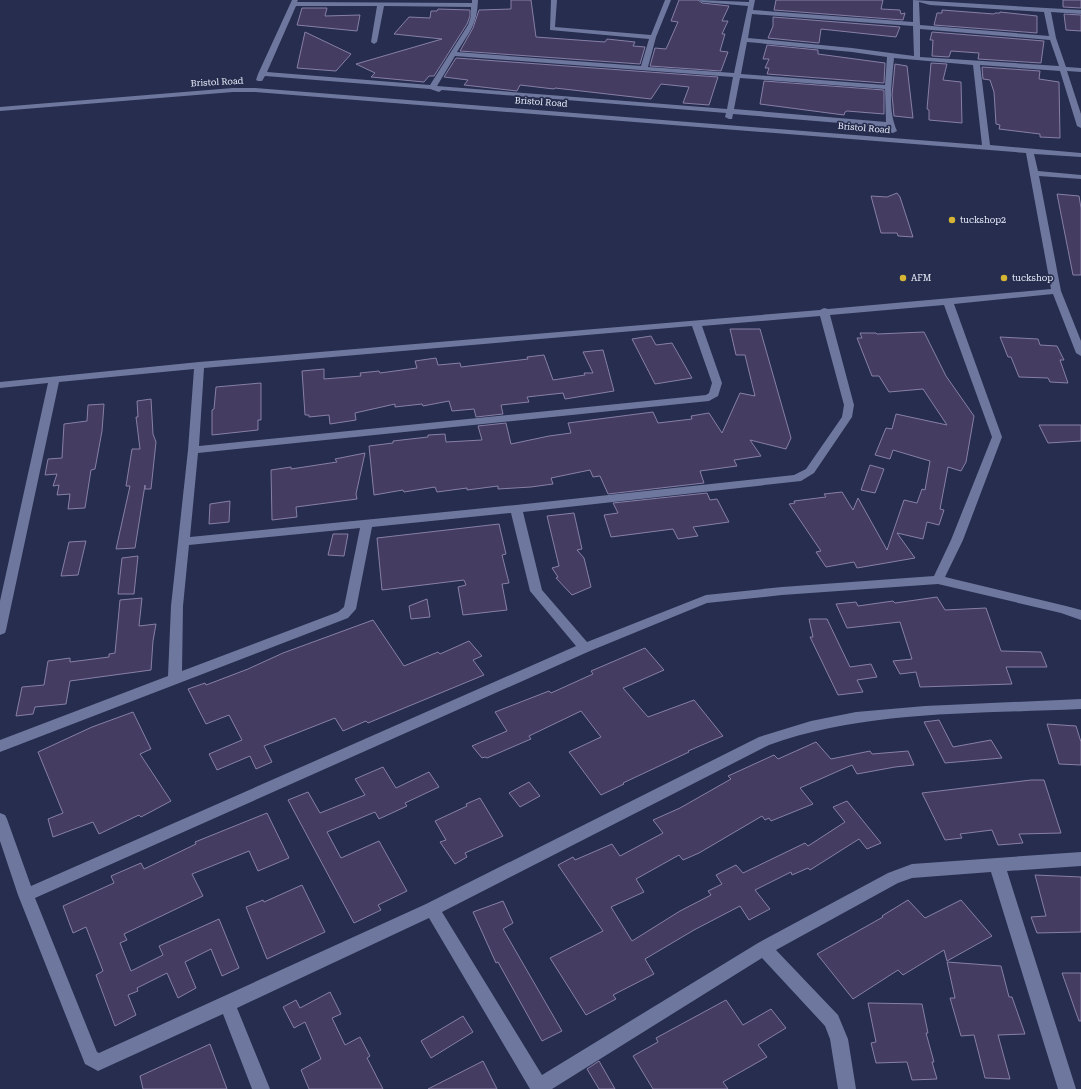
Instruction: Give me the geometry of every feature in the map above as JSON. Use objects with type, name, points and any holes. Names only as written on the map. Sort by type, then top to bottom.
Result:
[{"type":"street","points":[[554,0],[552,30],[653,37]]},
{"type":"street","points":[[644,68],[653,37],[668,0]]},
{"type":"street","points":[[702,0],[917,26],[1053,38]]},
{"type":"street","points":[[917,58],[917,0],[930,3],[1081,12]]},
{"type":"street","points":[[255,90],[294,2],[381,4],[475,2],[473,20],[433,88]]},
{"type":"street","points":[[374,42],[381,4]]},
{"type":"street","points":[[727,127],[751,5]]},
{"type":"street","points":[[1047,10],[1053,38],[1081,126]]},
{"type":"street","points":[[744,40],[852,50],[890,56],[1081,70]]},
{"type":"street","points":[[454,54],[888,87]]},
{"type":"street","points":[[890,56],[888,87],[890,126],[900,141]]},
{"type":"street","points":[[976,63],[986,148]]},
{"type":"street","points":[[262,74],[730,111],[890,126]]},
{"type":"street","points":[[433,88],[518,110]]},
{"type":"street","name":"Bristol Road","points":[[0,109],[233,90],[255,90],[1081,155]]},
{"type":"street","points":[[1030,151],[1056,290],[1081,353]]},
{"type":"street","points":[[1035,174],[1081,178]]},
{"type":"street","points":[[0,385],[199,365],[824,311],[948,302],[1056,290]]},
{"type":"street","points":[[938,580],[956,540],[997,437],[948,302]]},
{"type":"street","points":[[183,542],[516,509],[781,481],[797,478],[810,471],[847,417],[849,411],[849,405],[824,311]]},
{"type":"street","points":[[193,450],[708,398],[714,394],[717,383],[696,323]]},
{"type":"street","points":[[175,680],[176,606],[193,450],[199,365]]},
{"type":"street","points":[[0,630],[54,380]]},
{"type":"street","points":[[516,509],[536,591],[585,648]]},
{"type":"street","points":[[0,746],[340,617],[350,609],[367,524]]},
{"type":"street","points":[[26,895],[585,648],[684,606],[706,599],[782,591],[938,580],[1062,609],[1081,616]]},
{"type":"street","points":[[0,819],[26,895],[91,1058],[100,1062],[432,909],[757,745],[787,732],[824,722],[877,714],[1081,704]]},
{"type":"street","points":[[432,909],[540,1088],[764,948],[900,875],[912,871],[1081,859]]},
{"type":"street","points":[[997,865],[1067,1089]]},
{"type":"street","points":[[764,948],[832,1021],[839,1039],[847,1089]]},
{"type":"street","points":[[228,1004],[261,1089]]},
{"type":"building","points":[[511,0],[531,0],[536,37],[605,42],[607,39],[635,42],[633,46],[645,47],[640,64],[460,51],[473,28],[479,10],[511,9]]},
{"type":"building","points":[[679,0],[698,0],[702,3],[729,6],[722,21],[728,21],[722,34],[725,34],[720,51],[728,52],[721,71],[650,66],[655,48],[666,49],[678,22],[671,21]]},
{"type":"building","points":[[776,0],[883,0],[881,9],[900,10],[901,14],[905,13],[903,20],[774,10]]},
{"type":"building","points":[[1063,0],[1081,0],[1081,8],[1063,7]]},
{"type":"building","points":[[302,8],[327,8],[325,16],[360,15],[357,31],[297,25]]},
{"type":"building","points":[[438,9],[470,10],[470,16],[467,24],[434,76],[429,76],[424,82],[371,77],[375,73],[356,64],[442,39],[394,34],[409,17],[430,18],[431,11],[437,11]]},
{"type":"building","points":[[942,10],[994,14],[1000,12],[1037,16],[1037,33],[934,25],[937,13],[942,13]]},
{"type":"building","points":[[1064,14],[1081,15],[1081,31],[1066,30]]},
{"type":"building","points":[[773,17],[900,27],[896,37],[821,29],[819,43],[768,38],[773,26]]},
{"type":"building","points":[[305,32],[351,54],[336,71],[297,68]]},
{"type":"building","points":[[932,32],[1044,41],[1041,63],[978,59],[979,53],[951,51],[949,57],[932,56],[933,40],[930,40]]},
{"type":"building","points":[[767,45],[818,50],[818,54],[885,63],[884,83],[767,74],[769,68],[765,68],[769,59],[763,59]]},
{"type":"building","points":[[456,58],[718,77],[709,105],[683,103],[689,87],[661,84],[651,99],[520,85],[517,91],[464,85],[468,80],[444,77]]},
{"type":"building","points":[[931,63],[947,64],[943,80],[961,82],[962,123],[929,120],[929,110],[927,109]]},
{"type":"building","points":[[895,64],[907,66],[913,118],[894,116],[892,95]]},
{"type":"building","points":[[982,67],[1040,71],[1039,79],[1059,82],[1060,138],[1040,137],[1040,134],[999,129],[1000,125],[996,124],[994,92],[990,80],[983,79]]},
{"type":"building","points":[[764,81],[884,90],[884,114],[847,111],[844,115],[760,104]]},
{"type":"building","points":[[897,193],[900,197],[913,237],[898,236],[897,233],[881,233],[871,196],[887,197]]},
{"type":"building","points":[[1057,194],[1079,196],[1081,208],[1081,275],[1073,275]]},
{"type":"building","points":[[730,329],[760,329],[791,438],[786,449],[750,440],[761,456],[734,460],[737,466],[700,471],[704,483],[608,494],[600,476],[593,477],[590,470],[551,478],[553,484],[531,487],[498,489],[498,486],[437,492],[435,487],[374,495],[369,446],[393,443],[393,441],[428,437],[428,435],[445,434],[446,442],[482,440],[478,426],[506,423],[511,444],[571,433],[568,423],[653,412],[658,423],[692,419],[691,416],[709,413],[722,433],[740,393],[755,396],[745,355],[736,355]]},
{"type":"building","points":[[924,332],[946,376],[974,416],[966,462],[961,471],[948,467],[940,509],[944,510],[939,525],[927,522],[923,539],[897,533],[915,558],[857,568],[854,562],[826,567],[816,552],[821,551],[789,504],[795,503],[794,501],[826,497],[824,494],[842,492],[853,510],[858,498],[887,550],[904,500],[917,503],[922,489],[925,490],[930,461],[893,450],[890,459],[875,455],[886,428],[892,429],[896,414],[947,425],[923,389],[889,392],[879,376],[872,376],[857,338],[862,338],[860,333],[877,334]]},
{"type":"building","points":[[651,336],[656,345],[672,343],[692,378],[655,384],[632,339]]},
{"type":"building","points":[[1000,337],[1038,339],[1040,345],[1057,346],[1064,360],[1060,360],[1068,383],[1050,382],[1048,378],[1019,377],[1011,357],[1008,357]]},
{"type":"building","points":[[603,350],[614,391],[565,399],[563,393],[527,397],[529,402],[501,405],[503,414],[476,417],[474,409],[452,411],[449,401],[423,406],[422,404],[395,407],[395,404],[355,413],[356,420],[330,424],[329,415],[309,417],[309,415],[305,415],[302,371],[324,369],[324,379],[361,376],[360,373],[379,371],[380,373],[417,368],[415,361],[436,358],[438,365],[460,363],[461,367],[528,359],[527,357],[544,355],[553,380],[585,375],[584,373],[593,373],[583,352]]},
{"type":"building","points":[[261,383],[261,420],[258,420],[258,430],[212,435],[212,410],[214,409],[216,387]]},
{"type":"building","points":[[151,399],[153,434],[156,442],[151,489],[145,489],[145,485],[135,548],[116,549],[130,486],[126,486],[132,449],[140,449],[136,417],[138,417],[137,401]]},
{"type":"building","points":[[104,404],[102,431],[95,469],[91,470],[85,508],[68,509],[70,494],[57,495],[59,485],[53,486],[57,474],[45,475],[48,459],[62,458],[64,424],[87,421],[88,405]]},
{"type":"building","points":[[1039,425],[1081,425],[1081,441],[1048,443]]},
{"type":"building","points":[[365,453],[356,494],[357,499],[296,507],[297,517],[272,520],[271,470],[291,467],[291,469],[337,462],[335,459]]},
{"type":"building","points":[[870,465],[884,469],[875,493],[861,490]]},
{"type":"building","points":[[707,493],[710,500],[717,499],[729,522],[693,527],[698,536],[678,539],[673,529],[611,537],[604,515],[618,513],[613,503]]},
{"type":"building","points":[[230,501],[229,522],[209,524],[210,504]]},
{"type":"building","points":[[574,513],[582,549],[577,550],[584,558],[591,587],[572,595],[556,578],[558,577],[552,568],[559,566],[547,516]]},
{"type":"building","points":[[499,524],[506,554],[502,555],[509,583],[502,584],[507,610],[463,615],[458,587],[466,585],[464,580],[382,590],[377,538]]},
{"type":"building","points":[[333,534],[348,534],[344,556],[328,555]]},
{"type":"building","points":[[86,541],[78,575],[61,576],[69,542]]},
{"type":"building","points":[[138,556],[134,594],[118,594],[122,558]]},
{"type":"building","points":[[937,597],[945,610],[986,608],[1001,651],[1041,652],[1047,667],[1006,667],[1012,684],[920,687],[916,672],[900,674],[893,661],[912,659],[900,622],[847,628],[836,604],[856,602],[858,606],[893,601],[895,603]]},
{"type":"building","points":[[142,598],[139,626],[156,624],[151,670],[70,681],[66,704],[35,707],[33,714],[16,716],[22,687],[44,685],[48,661],[70,658],[70,662],[109,657],[109,654],[115,653],[120,600]]},
{"type":"building","points":[[427,599],[430,617],[411,619],[409,606]]},
{"type":"building","points":[[809,619],[827,619],[850,667],[871,664],[877,677],[857,680],[863,692],[838,695],[810,637],[813,637]]},
{"type":"building","points":[[373,620],[404,666],[438,652],[440,654],[469,641],[482,656],[473,660],[484,675],[368,723],[366,721],[343,731],[335,718],[264,746],[272,762],[256,769],[250,756],[217,770],[209,754],[242,740],[229,715],[206,724],[188,689],[205,683],[206,685],[248,669],[283,653]]},
{"type":"building","points":[[645,648],[664,670],[623,688],[648,717],[694,700],[723,736],[688,751],[689,752],[601,795],[569,752],[601,737],[581,711],[529,736],[531,739],[487,758],[482,758],[472,746],[507,731],[495,712],[549,691],[551,693],[593,674],[591,671]]},
{"type":"building","points":[[133,712],[151,749],[140,754],[171,801],[141,817],[139,815],[99,834],[93,822],[53,837],[48,819],[63,813],[38,752],[92,727]]},
{"type":"building","points":[[939,720],[953,747],[991,740],[1002,758],[945,763],[924,722]]},
{"type":"building","points":[[1047,724],[1076,726],[1081,742],[1081,765],[1059,764]]},
{"type":"building","points":[[816,742],[831,759],[870,751],[872,754],[908,751],[914,765],[857,774],[852,765],[800,788],[813,804],[771,821],[769,818],[765,820],[762,816],[699,853],[683,860],[679,855],[636,879],[644,892],[611,907],[632,941],[680,911],[711,895],[708,891],[722,884],[716,875],[736,865],[743,873],[805,843],[808,846],[845,822],[833,807],[847,801],[881,843],[867,849],[859,839],[810,870],[808,868],[792,875],[791,872],[755,890],[770,909],[749,920],[740,906],[694,930],[645,959],[654,974],[613,995],[616,999],[586,1015],[550,958],[603,931],[558,865],[573,857],[575,860],[612,844],[620,856],[663,833],[653,820],[680,808],[731,779],[728,776],[774,755],[778,759]]},
{"type":"building","points":[[383,767],[396,788],[429,772],[439,787],[405,803],[407,806],[379,819],[375,812],[327,832],[341,858],[379,841],[407,891],[378,905],[381,910],[354,923],[288,800],[308,792],[320,813],[365,795],[355,779]]},
{"type":"building","points":[[1031,780],[1044,780],[1061,833],[1019,834],[1023,843],[998,845],[992,830],[960,834],[962,838],[945,840],[922,793]]},
{"type":"building","points":[[529,782],[540,796],[520,807],[509,793]]},
{"type":"building","points":[[480,798],[503,836],[465,853],[467,857],[455,864],[440,842],[446,840],[435,821],[467,806],[466,804]]},
{"type":"building","points":[[267,813],[289,858],[258,871],[249,851],[192,874],[203,896],[124,934],[127,940],[120,943],[131,971],[163,955],[159,946],[219,919],[239,968],[222,976],[211,949],[185,962],[196,988],[178,998],[167,973],[137,988],[138,991],[128,995],[136,1015],[115,1026],[96,975],[103,971],[86,927],[73,933],[63,906],[114,883],[111,876],[141,863],[144,869],[196,844],[195,842]]},
{"type":"building","points":[[1035,875],[1081,877],[1081,932],[1037,933],[1031,917],[1046,916]]},
{"type":"building","points":[[302,885],[325,932],[267,959],[246,907],[263,900],[264,902]]},
{"type":"building","points":[[908,900],[925,918],[961,900],[992,936],[947,961],[944,950],[903,975],[898,970],[853,999],[817,954],[883,917],[882,916]]},
{"type":"building","points":[[503,901],[513,923],[503,929],[562,1031],[542,1041],[498,962],[496,963],[473,912]]},
{"type":"building","points":[[947,962],[1001,966],[1009,997],[1012,997],[1025,1034],[998,1035],[1010,1079],[985,1078],[974,1035],[961,1036],[950,998],[955,998]]},
{"type":"building","points":[[1062,973],[1081,973],[1081,1021],[1079,1021]]},
{"type":"building","points":[[330,992],[341,1014],[332,1018],[345,1045],[360,1037],[370,1056],[367,1058],[383,1089],[309,1089],[301,1070],[321,1059],[305,1022],[294,1028],[283,1007],[296,1000],[300,1008]]},
{"type":"building","points":[[726,1000],[743,1025],[771,1009],[786,1028],[758,1045],[767,1057],[723,1082],[728,1089],[653,1089],[633,1056],[658,1042],[656,1038]]},
{"type":"building","points":[[868,1003],[922,1004],[928,1033],[926,1033],[937,1079],[912,1080],[907,1062],[876,1063],[871,1043],[876,1042]]},
{"type":"building","points":[[463,1016],[473,1032],[431,1058],[421,1041]]},
{"type":"building","points":[[210,1044],[227,1089],[143,1089],[140,1076]]},
{"type":"building","points":[[483,1061],[497,1089],[428,1089]]},
{"type":"building","points":[[599,1061],[615,1089],[599,1089],[587,1069]]},
{"type":"place","name":"tuckshop2","points":[[952,220]]},
{"type":"place","name":"AFM","points":[[903,278]]},
{"type":"place","name":"tuckshop","points":[[1004,278]]}]
